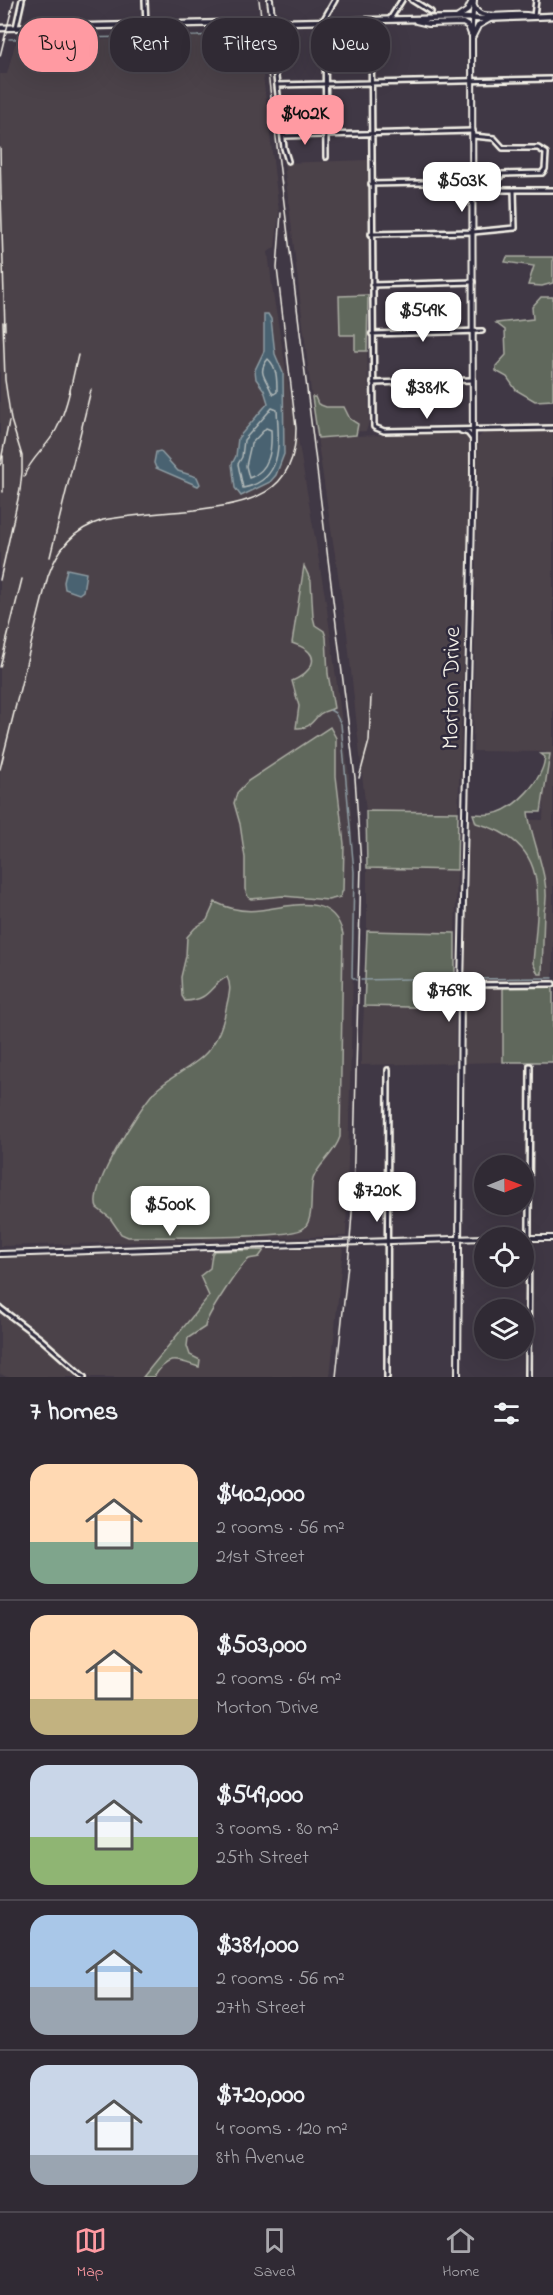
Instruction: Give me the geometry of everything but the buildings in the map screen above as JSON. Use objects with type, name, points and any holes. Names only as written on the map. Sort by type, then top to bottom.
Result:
[{"type":"main road","points":[[390,20],[553,16]]},
{"type":"main road","points":[[0,28],[110,26]]},
{"type":"street","points":[[16,27],[22,0]]},
{"type":"street","points":[[145,0],[146,18]]},
{"type":"street","points":[[270,0],[272,18]]},
{"type":"street","points":[[326,18],[335,0]]},
{"type":"street","points":[[390,18],[402,0]]},
{"type":"street","points":[[412,0],[430,12]]},
{"type":"street","points":[[473,1],[476,9],[482,14],[533,16],[536,0]]},
{"type":"street","points":[[455,18],[467,11],[473,1]]},
{"type":"street","name":"Morton Drive","points":[[458,1377],[461,985],[474,429],[473,1]]},
{"type":"street","points":[[409,19],[429,24],[463,23],[468,26],[472,38]]},
{"type":"street","points":[[472,38],[477,26],[491,19]]},
{"type":"street","points":[[276,72],[288,161]]},
{"type":"street","points":[[326,72],[326,157]]},
{"type":"street","points":[[371,72],[372,421],[374,429],[384,431],[553,428]]},
{"type":"street","points":[[277,85],[550,79]]},
{"type":"street","points":[[283,136],[473,133],[494,138],[503,148],[541,148],[546,153],[545,169],[542,173],[502,174],[494,187]]},
{"type":"street","points":[[371,184],[473,184],[494,187],[498,190],[553,190]]},
{"type":"street","points":[[371,234],[473,232],[515,228],[514,190]]},
{"type":"street","points":[[372,285],[473,282]]},
{"type":"street","points":[[372,334],[482,331]]},
{"type":"street","points":[[373,383],[474,380]]},
{"type":"street","points":[[456,429],[467,432],[473,441]]},
{"type":"street","points":[[461,985],[553,984]]},
{"type":"street","points":[[526,1227],[530,1066]]},
{"type":"street","points":[[387,1377],[388,1070]]},
{"type":"street","points":[[458,1225],[464,1236],[471,1239]]},
{"type":"street","points":[[444,1239],[454,1235],[458,1225]]},
{"type":"street","points":[[534,1238],[553,1238]]},
{"type":"street","points":[[444,1239],[454,1244],[458,1254]]},
{"type":"street","points":[[458,1254],[461,1244],[471,1239]]},
{"type":"street","points":[[0,1254],[474,1239]]},
{"type":"street","points":[[527,1287],[528,1377]]},
{"type":"street","points":[[0,1308],[50,1346],[84,1377]]},
{"type":"shaded area","points":[[190,36],[202,36],[202,72],[263,72],[279,212],[275,247],[268,252],[273,294],[326,602],[349,776],[355,895],[346,1236],[0,1246],[0,74],[7,74],[15,44],[18,44],[18,72],[98,72],[98,40],[110,40],[110,72],[190,72]]},
{"type":"shaded area","points":[[368,160],[368,295],[340,296],[355,335],[355,351],[367,351],[369,422],[366,431],[316,434],[284,163]]},
{"type":"shaded area","points":[[507,257],[553,257],[553,283],[542,286],[528,285],[534,266],[505,262]]},
{"type":"shaded area","points":[[368,295],[367,351],[355,351],[355,335],[340,335],[339,296]]},
{"type":"shaded area","points":[[541,297],[553,297],[553,400],[535,401],[516,390],[507,377],[496,371],[496,366],[506,355],[505,330],[496,323],[533,319],[532,307]]},
{"type":"shaded area","points":[[312,397],[315,397],[318,404],[326,407],[344,407],[350,419],[358,424],[356,435],[318,438]]},
{"type":"shaded area","points":[[484,432],[553,432],[553,979],[471,981],[465,976],[469,819],[543,820],[546,752],[473,751],[478,438]]},
{"type":"shaded area","points":[[465,434],[471,443],[458,812],[366,811],[347,633],[317,437]]},
{"type":"shaded area","points":[[304,566],[311,581],[315,625],[324,631],[326,637],[328,674],[334,708],[322,713],[307,726],[296,728],[299,706],[292,681],[308,670],[312,661],[307,650],[292,643]]},
{"type":"shaded area","points":[[330,727],[336,738],[336,776],[344,844],[343,890],[340,897],[328,900],[283,896],[251,899],[245,889],[245,858],[234,803],[237,793],[248,781]]},
{"type":"shaded area","points":[[541,754],[550,754],[541,812],[528,812],[546,888],[542,974],[538,974],[533,963],[537,896],[535,876],[529,859],[518,844],[501,832],[476,823],[473,814],[490,814],[501,811],[510,807],[526,793],[543,766],[545,757]]},
{"type":"shaded area","points":[[366,811],[458,812],[457,870],[367,868]]},
{"type":"shaded area","points":[[367,868],[457,870],[455,933],[367,931]]},
{"type":"shaded area","points":[[215,902],[249,911],[309,905],[321,907],[330,912],[338,921],[343,934],[340,1137],[313,1179],[311,1212],[304,1228],[294,1232],[250,1236],[128,1237],[121,1234],[110,1218],[97,1208],[96,1198],[116,1149],[147,1101],[159,1087],[202,1057],[212,1046],[219,1032],[229,994],[227,977],[200,998],[185,1001],[182,996],[181,977],[186,956],[187,937],[207,920]]},
{"type":"shaded area","points":[[367,931],[455,933],[455,1008],[364,1006]]},
{"type":"shaded area","points":[[503,987],[503,1062],[463,1063],[464,994],[470,988]]},
{"type":"shaded area","points":[[503,987],[553,987],[553,1062],[503,1062]]},
{"type":"shaded area","points":[[364,1006],[455,1008],[455,1063],[361,1065]]},
{"type":"shaded area","points":[[343,1248],[330,1377],[91,1377],[0,1302],[0,1258]]},
{"type":"shaded area","points":[[264,1250],[259,1257],[249,1259],[245,1263],[217,1303],[205,1327],[188,1338],[187,1346],[190,1355],[200,1360],[199,1367],[174,1361],[164,1365],[154,1377],[143,1377],[209,1296],[200,1276],[210,1268],[214,1251]]},
{"type":"shaded area","points":[[0,1313],[34,1336],[78,1377],[7,1377],[0,1374]]},
{"type":"water","points":[[264,314],[268,314],[271,319],[275,354],[283,373],[284,454],[276,475],[270,482],[241,496],[235,488],[232,464],[236,456],[238,438],[268,403],[264,390],[256,379],[255,370],[264,351]]},
{"type":"water","points":[[160,451],[178,471],[197,477],[200,484],[198,486],[156,468],[154,463],[156,452]]},
{"type":"water","points":[[67,569],[86,573],[83,591],[79,594],[65,589]]},
{"type":"waterway","points":[[9,39],[202,36]]},
{"type":"waterway","points":[[330,710],[335,713],[341,724],[354,872],[352,977],[356,980]]},
{"type":"waterway","points":[[361,980],[456,978]]},
{"type":"waterway","points":[[466,979],[553,978]]},
{"type":"railway","points":[[0,56],[14,0]]},
{"type":"railway","points":[[259,0],[355,778],[361,864],[353,1199],[336,1377]]},
{"type":"railway","points":[[0,148],[1,202]]},
{"type":"railway","points":[[1,195],[5,330]]},
{"type":"railway","points":[[0,769],[48,576],[68,541],[75,534],[103,520],[195,510],[251,499],[266,492],[288,469],[294,451],[296,428],[277,268],[281,213]]},
{"type":"railway","points":[[0,580],[22,472],[22,456],[11,420],[5,380],[3,322]]},
{"type":"railway","points":[[24,476],[60,421],[78,355]]},
{"type":"railway","points":[[50,557],[91,390]]},
{"type":"railway","points":[[0,465],[9,421]]},
{"type":"railway","points":[[3,456],[3,492]]},
{"type":"railway","points":[[0,667],[22,579]]},
{"type":"railway","points":[[359,778],[369,741],[371,696]]}]
